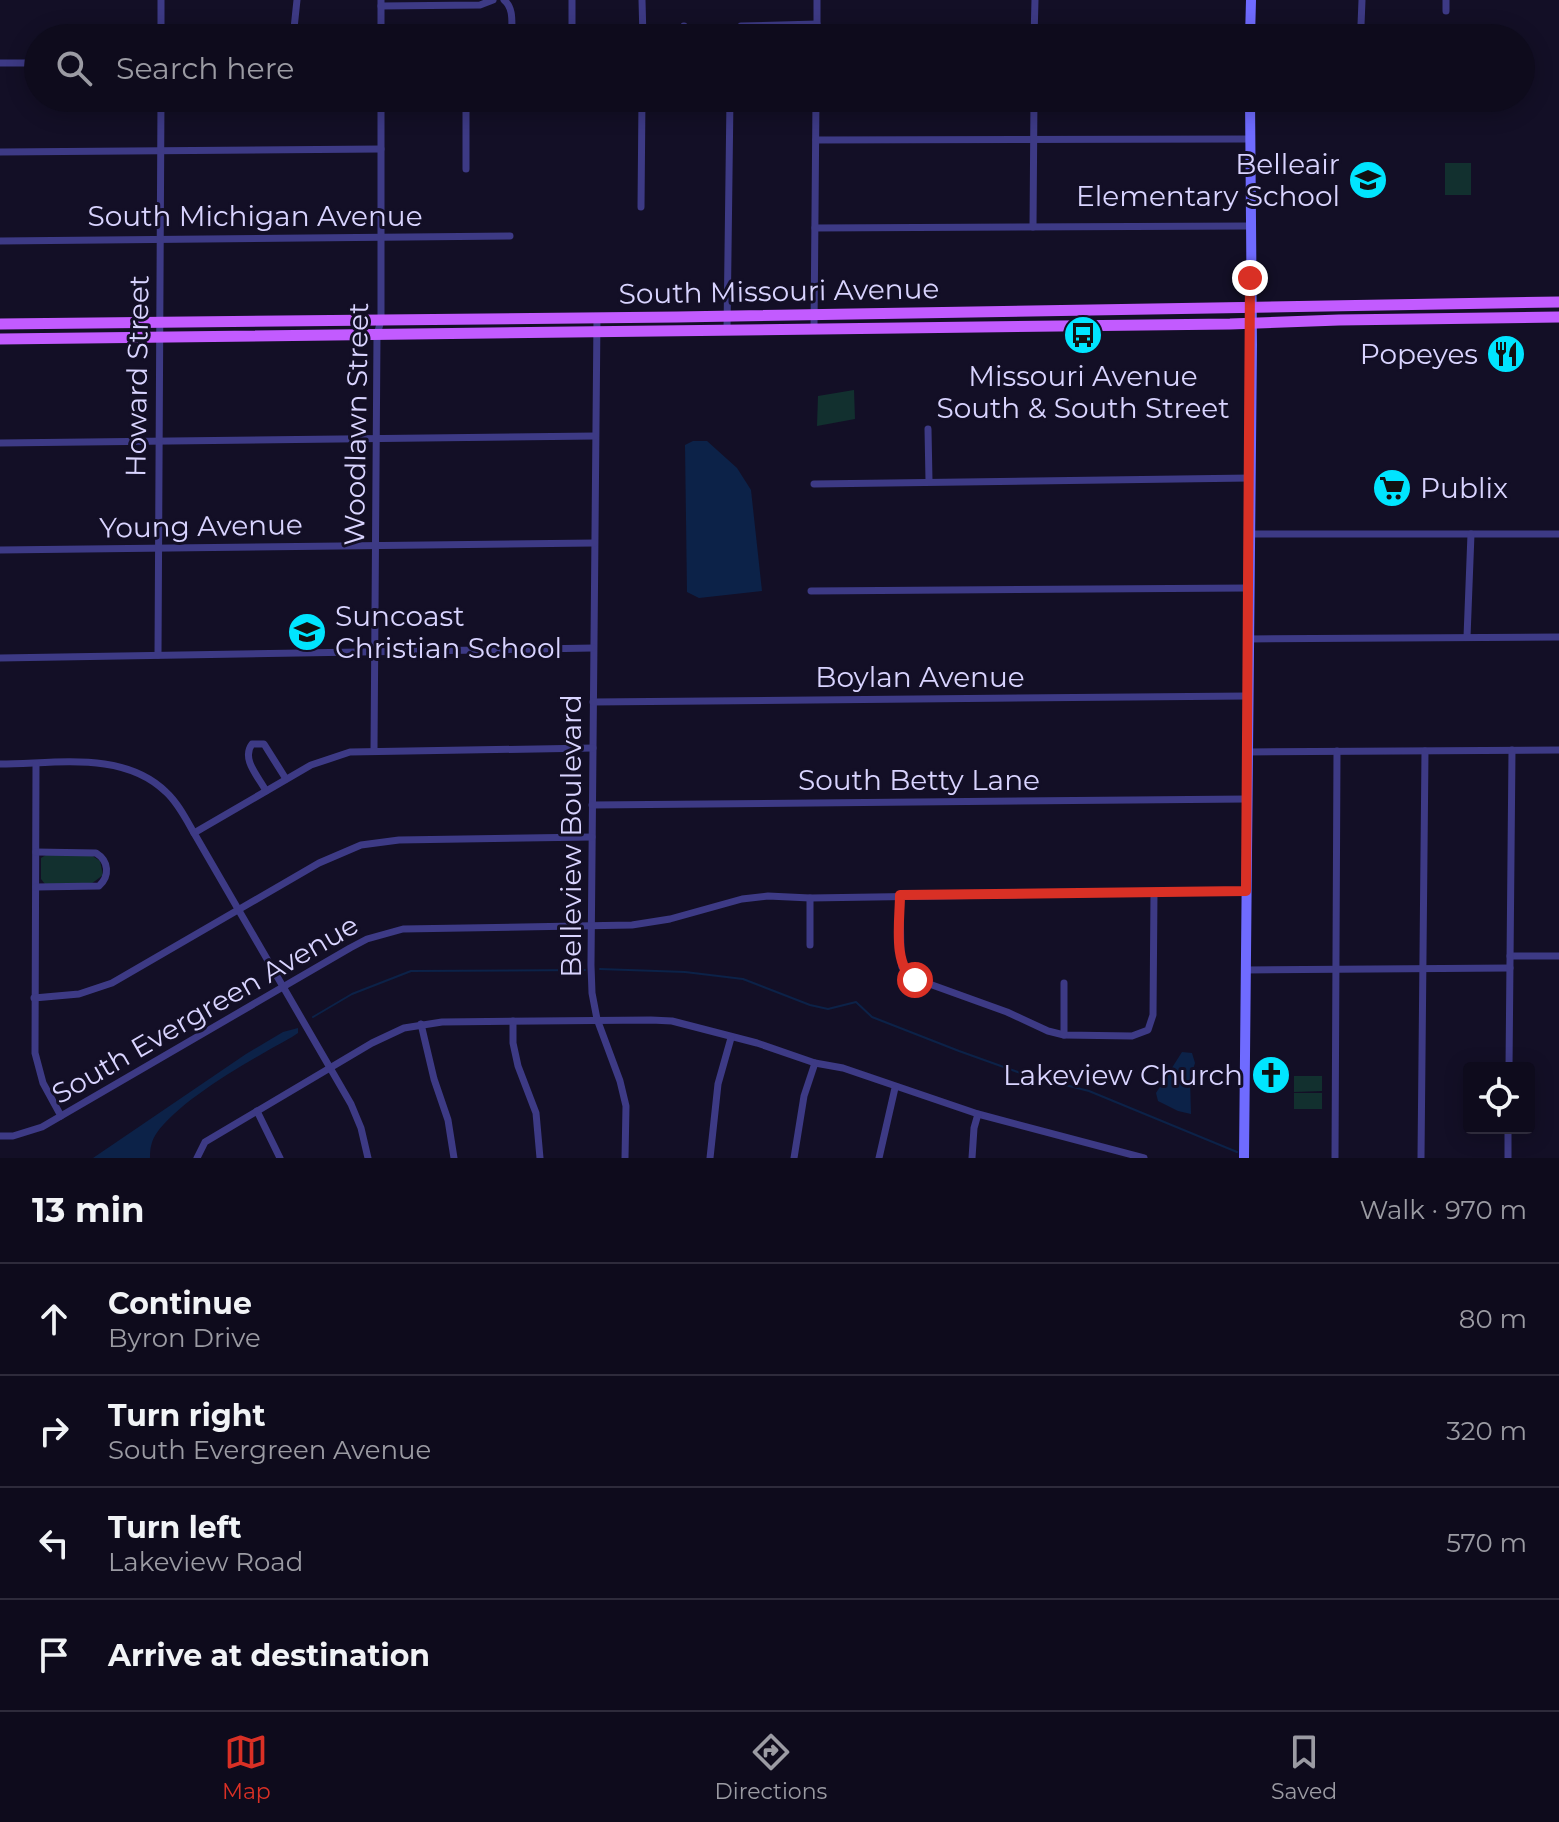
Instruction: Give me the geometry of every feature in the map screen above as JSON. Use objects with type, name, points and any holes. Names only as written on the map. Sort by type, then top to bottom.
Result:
[{"type":"main road","name":"South Missouri Avenue","points":[[0,324],[814,315],[1559,302]]},
{"type":"main road","name":"South Missouri Avenue","points":[[0,339],[1559,317]]},
{"type":"street","points":[[161,0],[161,24]]},
{"type":"street","points":[[294,24],[297,0]]},
{"type":"street","points":[[381,24],[381,3],[480,5],[493,0]]},
{"type":"street","points":[[572,0],[572,24]]},
{"type":"street","points":[[642,0],[643,24]]},
{"type":"street","points":[[817,0],[817,24]]},
{"type":"street","points":[[1034,24],[1035,0]]},
{"type":"street","points":[[1250,24],[1251,0]]},
{"type":"street","points":[[1361,24],[1362,0]]},
{"type":"street","points":[[1446,0],[1446,11]]},
{"type":"street","points":[[506,2],[510,24]]},
{"type":"street","points":[[0,63],[24,63]]},
{"type":"street","name":"Howard Street","points":[[158,655],[161,112]]},
{"type":"street","name":"Woodlawn Street","points":[[374,751],[381,112]]},
{"type":"street","points":[[466,112],[466,169]]},
{"type":"street","points":[[640,112],[641,207]]},
{"type":"street","points":[[727,330],[730,112]]},
{"type":"street","points":[[814,329],[816,112]]},
{"type":"street","points":[[1033,227],[1034,112]]},
{"type":"street","points":[[1244,1158],[1251,323],[1250,112]]},
{"type":"street","points":[[816,140],[1249,139]]},
{"type":"street","points":[[0,152],[381,149]]},
{"type":"street","points":[[815,228],[1249,226]]},
{"type":"street","name":"South Michigan Avenue","points":[[0,241],[510,236]]},
{"type":"street","name":"Belleview Boulevard","points":[[597,317],[592,993],[601,1037],[620,1081],[626,1106],[625,1158]]},
{"type":"street","points":[[928,429],[929,481]]},
{"type":"street","points":[[0,443],[595,436]]},
{"type":"street","points":[[814,484],[1250,478]]},
{"type":"street","points":[[1249,534],[1559,534]]},
{"type":"street","points":[[1467,637],[1471,534]]},
{"type":"street","name":"Young Avenue","points":[[0,550],[594,543]]},
{"type":"street","points":[[811,591],[1248,588]]},
{"type":"street","points":[[1247,639],[1559,637]]},
{"type":"street","points":[[0,658],[593,648]]},
{"type":"street","name":"Boylan Avenue","points":[[593,702],[1247,696]]},
{"type":"street","points":[[266,791],[248,759],[252,744],[264,744],[286,779]]},
{"type":"street","points":[[194,833],[286,779],[331,757],[350,752],[593,748]]},
{"type":"street","points":[[1509,1062],[1512,750]]},
{"type":"street","points":[[1247,752],[1559,750]]},
{"type":"street","points":[[1335,1158],[1337,751]]},
{"type":"street","points":[[1421,1158],[1425,751]]},
{"type":"street","points":[[0,764],[102,763],[122,766],[142,773],[167,793],[194,833],[351,1104],[368,1158]]},
{"type":"street","points":[[36,764],[34,1036],[43,1083],[61,1116]]},
{"type":"street","name":"South Betty Lane","points":[[592,805],[1247,799]]},
{"type":"street","points":[[34,998],[79,994],[112,983],[319,863],[361,845],[399,840],[592,837]]},
{"type":"street","points":[[36,852],[96,853],[107,869],[107,876],[99,886],[36,887]]},
{"type":"street","name":"South Evergreen Avenue","points":[[0,1136],[27,1133],[61,1116],[367,939],[403,929],[632,925],[670,919],[742,899],[768,896],[810,898],[1246,891]]},
{"type":"street","points":[[900,895],[901,960],[910,977],[1007,1012],[1048,1031],[1064,1035],[1132,1036],[1141,1034],[1152,1024],[1154,893]]},
{"type":"street","points":[[810,898],[810,945]]},
{"type":"street","points":[[1510,956],[1559,956]]},
{"type":"street","points":[[1246,970],[1510,968]]},
{"type":"street","points":[[1064,983],[1064,1035]]},
{"type":"street","points":[[197,1158],[205,1142],[387,1035],[421,1024],[597,1019],[672,1021],[795,1054],[815,1063],[843,1068],[978,1114],[1144,1158]]},
{"type":"street","points":[[513,1021],[513,1043],[518,1066],[536,1113],[540,1158]]},
{"type":"street","points":[[421,1024],[448,1120],[454,1158]]},
{"type":"street","points":[[710,1158],[718,1084],[731,1038]]},
{"type":"street","points":[[794,1158],[800,1110],[815,1063]]},
{"type":"street","points":[[879,1158],[895,1088]]},
{"type":"street","points":[[257,1111],[280,1158]]},
{"type":"street","points":[[972,1158],[978,1114]]},
{"type":"street","points":[[1508,1134],[1508,1158]]},
{"type":"green space","points":[[1445,163],[1471,163],[1471,195],[1445,195]]},
{"type":"green space","points":[[854,390],[855,419],[817,426],[818,396]]},
{"type":"green space","points":[[46,855],[91,855],[100,861],[103,875],[91,884],[45,884],[41,879],[41,858]]},
{"type":"green space","points":[[1294,1076],[1322,1076],[1322,1091],[1294,1092]]},
{"type":"green space","points":[[1294,1093],[1322,1093],[1322,1109],[1294,1109]]},
{"type":"water","points":[[693,441],[707,441],[737,468],[751,490],[762,591],[699,598],[687,592],[685,445]]},
{"type":"water","points":[[298,1028],[298,1033],[219,1080],[182,1107],[156,1134],[150,1158],[93,1158],[246,1054],[283,1032]]},
{"type":"water","points":[[1182,1052],[1192,1053],[1195,1063],[1190,1079],[1191,1114],[1158,1101],[1156,1093]]},
{"type":"waterway","points":[[600,969],[685,972],[743,979],[828,1009],[856,1002],[872,1017],[1026,1075],[1089,1091],[1237,1152]]},
{"type":"waterway","points":[[313,1017],[352,994],[411,971],[585,970]]},
{"type":"place","name":"Belleair Elementary School","points":[[1368,180]]},
{"type":"place","name":"Missouri Avenue South & South Street","points":[[1083,335]]},
{"type":"place","name":"Popeyes","points":[[1506,354]]},
{"type":"place","name":"Publix","points":[[1392,488]]},
{"type":"place","name":"Suncoast Christian School","points":[[307,632]]},
{"type":"place","name":"Lakeview Church","points":[[1271,1075]]},
{"type":"route","points":[[915,980],[902,967],[900,895],[1246,891],[1252,344],[1250,278]]}]
